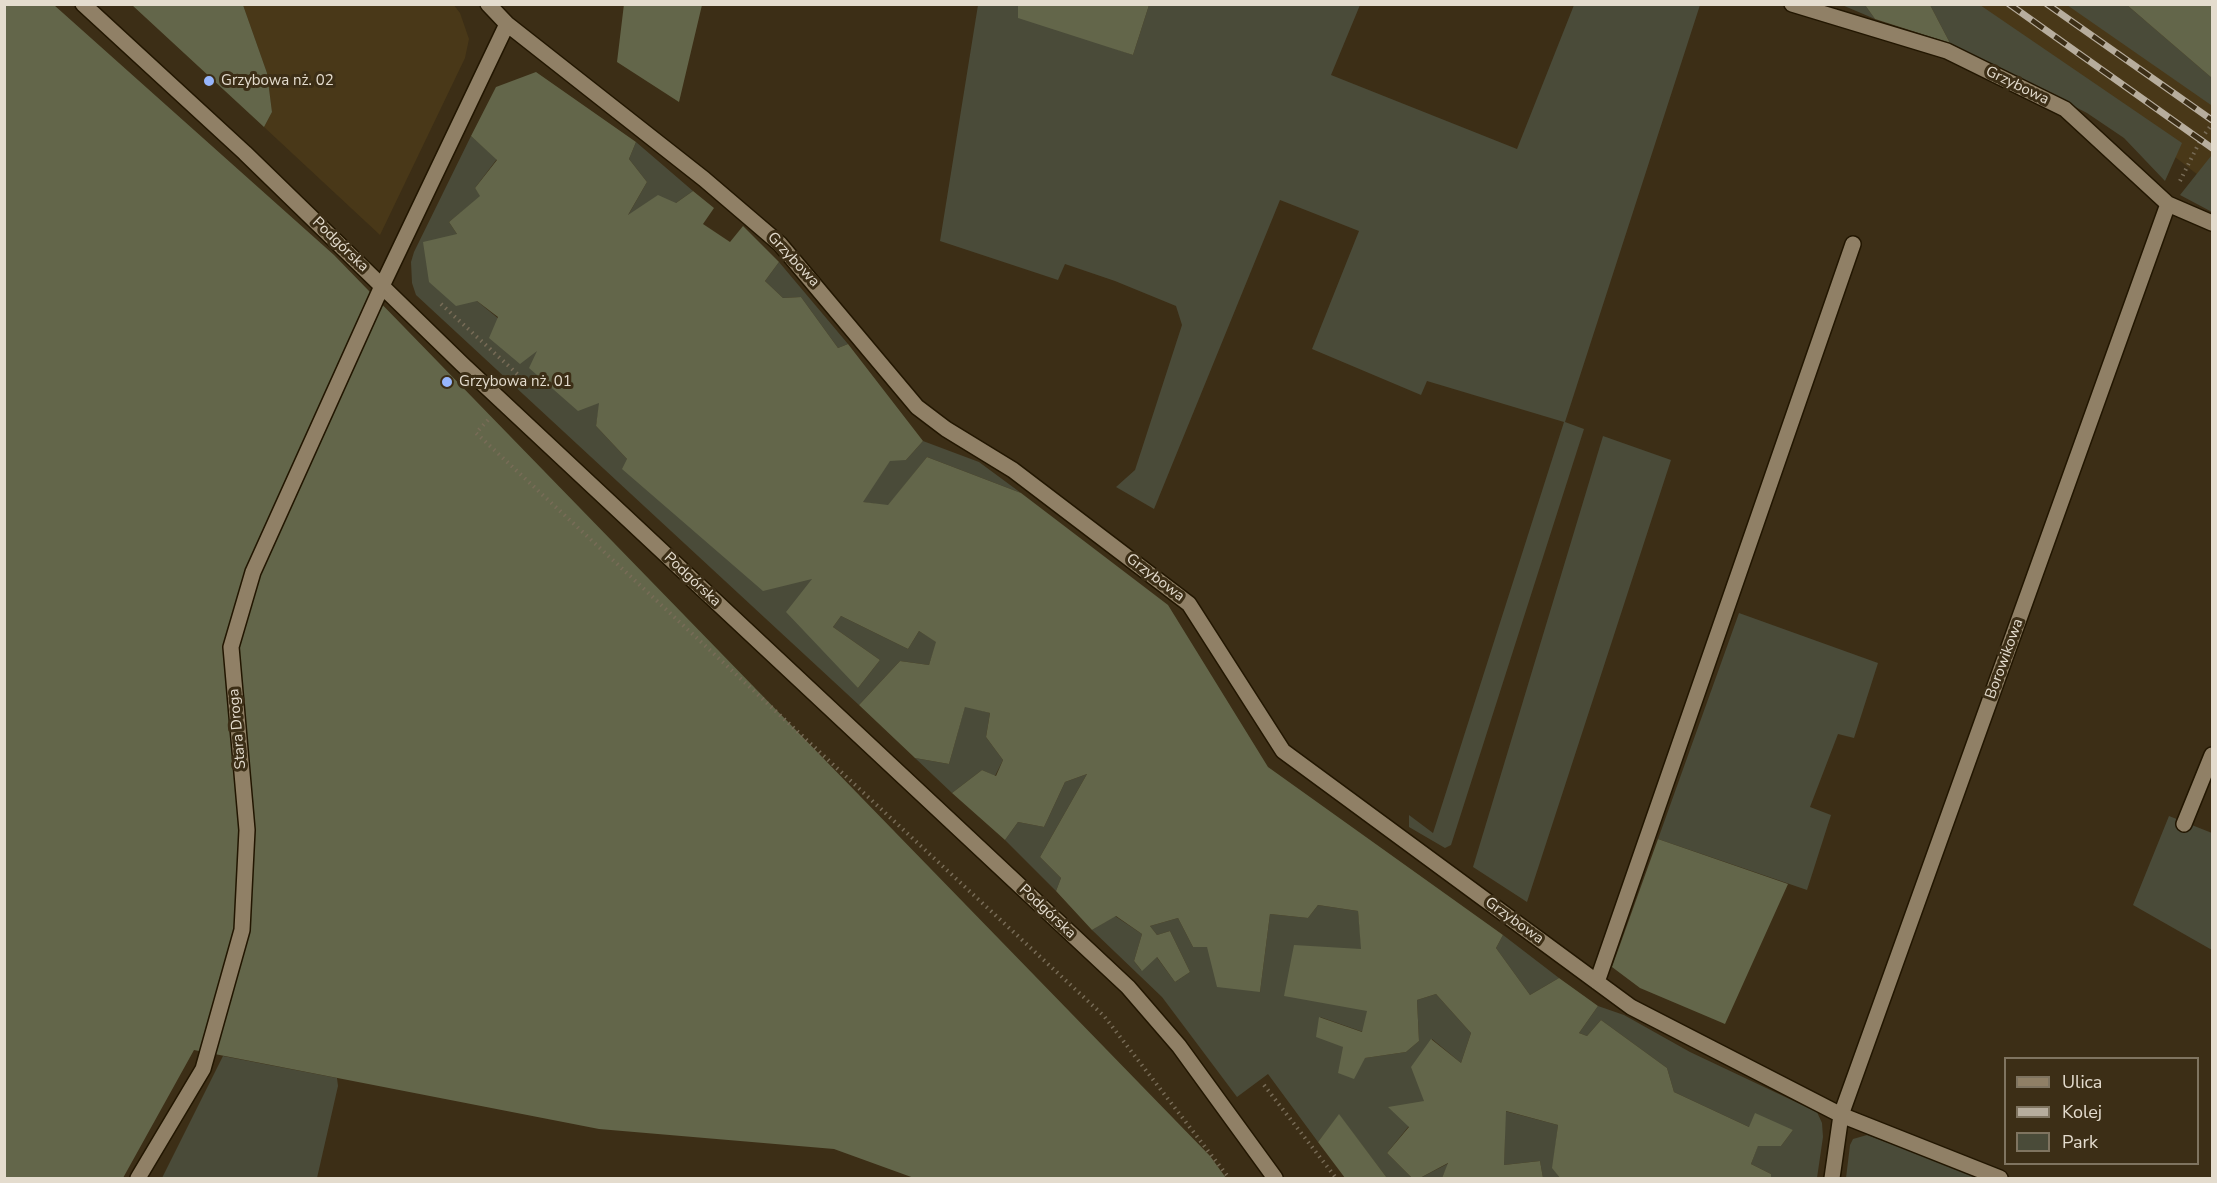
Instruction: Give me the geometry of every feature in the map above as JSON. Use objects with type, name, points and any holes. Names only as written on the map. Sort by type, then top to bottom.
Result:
[{"type":"street","name":"Podgórska","points":[[83,4],[237,146],[462,364],[1128,987],[1179,1046],[1275,1179]]},
{"type":"street","name":"Grzybowa","points":[[488,4],[507,24],[704,179],[780,244],[917,407],[946,429],[1013,470],[1189,604],[1283,751],[1631,1006],[1840,1115],[2000,1179]]},
{"type":"street","name":"Grzybowa","points":[[1792,4],[1947,51],[2065,109],[2169,204],[2212,223]]},
{"type":"street","name":"Stara Droga","points":[[138,1179],[203,1069],[242,930],[248,830],[231,647],[253,572],[382,286],[507,24]]},
{"type":"street","name":"Borowikowa","points":[[1840,1115],[2169,204]]},
{"type":"street","points":[[1597,982],[1853,244]]},
{"type":"street","points":[[2184,824],[2212,755]]},
{"type":"street","points":[[1832,1179],[1840,1115]]},
{"type":"path","points":[[2169,204],[2201,139],[2212,124]]},
{"type":"path","points":[[1264,1085],[1336,1179]]},
{"type":"shaded area","points":[[453,4],[460,13],[469,39],[465,58],[380,235],[264,127],[272,112],[267,73],[243,5]]},
{"type":"shaded area","points":[[1912,5],[2111,5],[2212,50],[2212,186],[2119,113]]},
{"type":"green space","points":[[5,4],[54,5],[334,255],[1210,1156],[1226,1178],[914,1178],[834,1149],[599,1129],[194,1050],[123,1178],[5,1178]]},
{"type":"green space","points":[[624,4],[702,5],[679,102],[617,62]]},
{"type":"green space","points":[[1018,4],[1149,5],[1133,55],[1018,18]]},
{"type":"green space","points":[[132,5],[243,5],[267,73],[272,112],[264,127]]},
{"type":"green space","points":[[978,5],[1018,5],[1018,14],[1133,55],[1149,5],[1360,5],[1331,75],[1517,149],[1574,5],[1700,5],[1565,422],[1584,429],[1451,845],[1445,848],[1409,827],[1409,815],[1433,833],[1564,422],[1427,381],[1421,395],[1312,349],[1359,231],[1280,200],[1154,509],[1116,487],[1135,470],[1182,325],[1176,306],[1115,281],[1065,264],[1058,280],[940,241]]},
{"type":"green space","points":[[1842,5],[1865,5],[1875,19]]},
{"type":"green space","points":[[1865,5],[1930,5],[1950,43],[1875,19]]},
{"type":"green space","points":[[1930,5],[1980,5],[2182,143],[2165,181],[2124,138],[2087,113],[1950,43]]},
{"type":"green space","points":[[2067,5],[2127,5],[2212,78],[2211,105]]},
{"type":"green space","points":[[2127,5],[2212,5],[2212,78]]},
{"type":"green space","points":[[536,72],[636,142],[629,159],[647,182],[628,215],[658,195],[676,203],[693,191],[714,208],[703,224],[730,242],[743,226],[779,262],[765,281],[783,298],[801,297],[838,348],[848,344],[923,441],[906,460],[890,461],[863,502],[888,505],[927,457],[1021,493],[1168,605],[1268,767],[1503,935],[1496,948],[1530,995],[1559,978],[1598,1006],[1579,1033],[1587,1036],[1601,1020],[1667,1068],[1674,1092],[1749,1127],[1755,1113],[1793,1130],[1781,1146],[1758,1146],[1751,1164],[1771,1174],[1771,1178],[1560,1178],[1552,1168],[1558,1125],[1506,1111],[1504,1165],[1540,1161],[1543,1178],[1442,1178],[1448,1163],[1420,1178],[1412,1178],[1387,1153],[1409,1127],[1388,1107],[1424,1101],[1411,1067],[1431,1039],[1461,1063],[1471,1033],[1436,994],[1417,1000],[1419,1041],[1406,1052],[1365,1058],[1354,1079],[1338,1073],[1343,1047],[1316,1037],[1319,1017],[1362,1032],[1367,1011],[1284,996],[1294,945],[1361,949],[1358,911],[1318,905],[1308,918],[1270,914],[1260,992],[1217,987],[1207,947],[1193,947],[1178,918],[1150,926],[1157,935],[1170,931],[1190,972],[1175,982],[1157,957],[1142,971],[1134,961],[1142,934],[1116,916],[1092,930],[1056,891],[1061,878],[1040,857],[1087,774],[1065,782],[1044,827],[1018,822],[1005,840],[952,793],[982,770],[996,776],[1003,760],[986,737],[990,713],[965,707],[949,764],[915,758],[859,705],[900,661],[929,665],[936,642],[919,631],[908,649],[841,616],[833,627],[880,660],[858,688],[786,612],[812,579],[763,591],[622,469],[627,459],[596,426],[599,403],[578,411],[529,368],[537,351],[520,364],[489,338],[498,317],[477,301],[456,306],[429,282],[423,242],[457,234],[449,222],[480,196],[475,188],[497,160],[471,136],[496,87]]},
{"type":"green space","points":[[471,136],[497,159],[475,188],[481,196],[449,222],[457,234],[477,301],[600,402],[596,426],[627,459],[812,578],[858,688],[880,660],[833,627],[841,616],[908,649],[919,631],[937,642],[929,665],[900,661],[859,705],[416,295],[412,283],[411,262],[414,252]]},
{"type":"green space","points":[[636,142],[693,191],[676,203],[627,217],[647,182],[629,159]]},
{"type":"green space","points":[[2211,156],[2212,158],[2212,212],[2180,195]]},
{"type":"green space","points":[[779,262],[848,344],[838,348],[801,297],[783,298],[765,281]]},
{"type":"green space","points":[[1603,436],[1671,460],[1527,902],[1473,867]]},
{"type":"green space","points":[[923,441],[979,462],[1021,493],[927,457],[888,506],[862,502],[890,460],[906,460]]},
{"type":"green space","points":[[1739,613],[1878,663],[1854,738],[1838,734],[1810,807],[1831,815],[1807,890],[1658,839]]},
{"type":"green space","points":[[965,706],[990,713],[986,737],[1003,760],[995,776],[982,770],[952,793],[915,758],[949,764]]},
{"type":"green space","points":[[1087,774],[1040,857],[1061,878],[1056,891],[1005,840],[1018,822],[1044,827],[1065,782]]},
{"type":"green space","points":[[2169,816],[2212,833],[2212,950],[2133,905]]},
{"type":"green space","points":[[1658,839],[1788,884],[1725,1024],[1640,988],[1612,967]]},
{"type":"green space","points":[[1318,905],[1358,911],[1368,1011],[1363,1032],[1320,1017],[1343,1047],[1365,1058],[1406,1052],[1419,1041],[1417,1000],[1436,994],[1471,1033],[1461,1063],[1432,1039],[1424,1101],[1409,1126],[1387,1153],[1412,1178],[1387,1178],[1339,1115],[1318,1142],[1268,1074],[1237,1097],[1162,997],[1092,930],[1115,916],[1142,934],[1134,961],[1141,970],[1156,956],[1175,982],[1190,972],[1170,931],[1157,935],[1150,926],[1178,918],[1193,947],[1207,947],[1260,992],[1270,914],[1308,918]]},
{"type":"green space","points":[[1503,935],[1559,978],[1530,995],[1496,948]]},
{"type":"green space","points":[[1598,1006],[1624,1015],[1690,1052],[1817,1112],[1822,1123],[1823,1137],[1817,1178],[1771,1178],[1771,1174],[1751,1164],[1758,1145],[1781,1146],[1793,1130],[1749,1127],[1674,1092],[1667,1068],[1601,1020],[1587,1036],[1579,1033]]},
{"type":"green space","points":[[223,1056],[337,1078],[338,1086],[317,1178],[162,1178]]},
{"type":"green space","points":[[1505,1111],[1558,1125],[1553,1168],[1560,1178],[1543,1178],[1540,1161],[1504,1165]]},
{"type":"green space","points":[[1339,1114],[1387,1178],[1345,1178],[1318,1142]]},
{"type":"green space","points":[[1867,1135],[1972,1174],[1977,1178],[1846,1178],[1850,1145],[1853,1139]]},
{"type":"green space","points":[[1449,1163],[1442,1178],[1420,1178]]},
{"type":"railway","points":[[2009,4],[2212,148]]},
{"type":"railway","points":[[2047,4],[2212,120]]},
{"type":"place","name":"Grzybowa nż. 02","points":[[209,81]]},
{"type":"place","name":"Grzybowa nż. 01","points":[[447,382]]}]
